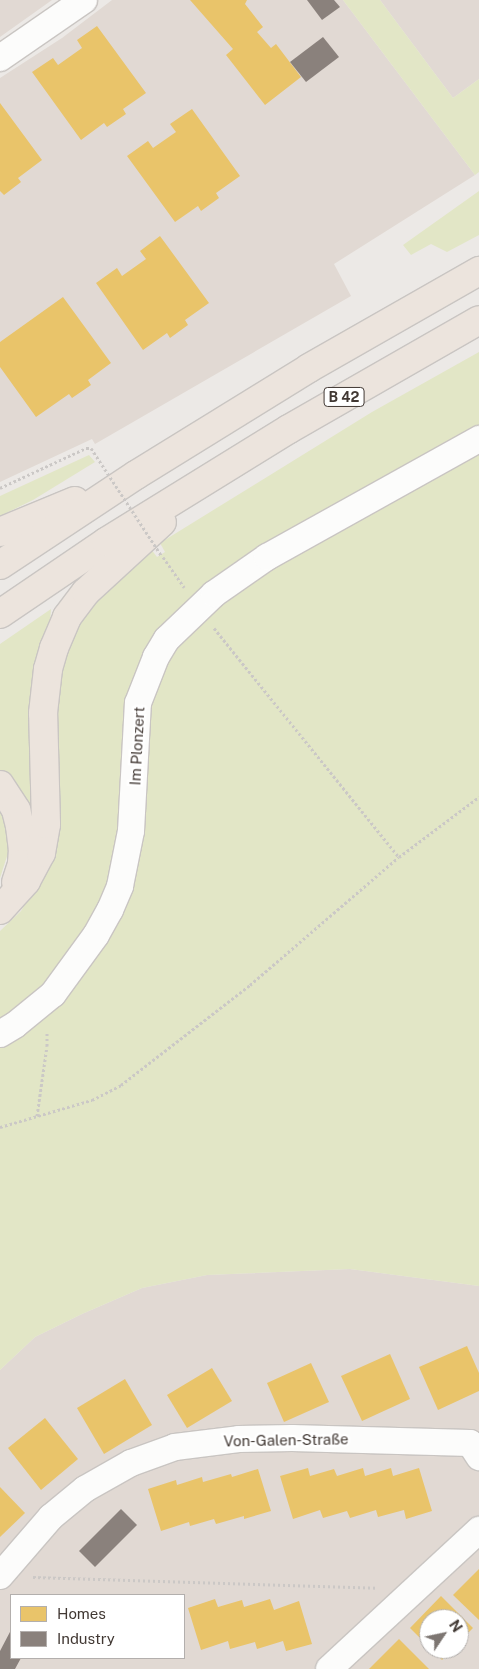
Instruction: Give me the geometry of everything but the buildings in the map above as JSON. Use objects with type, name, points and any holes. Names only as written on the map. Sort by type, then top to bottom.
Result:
[{"type":"highway","name":"B 42","points":[[0,565],[136,475],[309,368],[479,271]]},
{"type":"highway","name":"B 42","points":[[0,614],[106,542],[210,478],[321,411],[479,320]]},
{"type":"highway","points":[[0,532],[136,475]]},
{"type":"highway","points":[[4,906],[33,871],[41,853],[46,824],[43,713],[45,690],[54,648],[67,617],[86,592],[210,478]]},
{"type":"highway","points":[[0,785],[16,810],[23,849],[18,878],[4,906]]},
{"type":"street","points":[[0,58],[84,0]]},
{"type":"street","name":"Im Plonzert","points":[[0,1034],[38,1008],[53,994],[96,935],[120,886],[131,831],[138,703],[146,679],[167,639],[198,608],[238,576],[267,557],[479,439]]},
{"type":"street","name":"Von-Galen-Straße","points":[[0,1575],[50,1517],[85,1489],[131,1463],[175,1447],[239,1439],[292,1438],[474,1450]]},
{"type":"street","points":[[329,1669],[479,1530]]},
{"type":"path","points":[[0,488],[86,448],[91,448],[198,608],[399,857]]},
{"type":"path","points":[[0,1127],[92,1100],[121,1085],[250,985],[399,857],[479,797]]},
{"type":"path","points":[[37,1116],[47,1046],[47,1030],[38,1008]]},
{"type":"path","points":[[0,1575],[415,1590]]},
{"type":"shaded area","points":[[0,0],[52,0],[0,37]]},
{"type":"shaded area","points":[[112,0],[343,0],[475,175],[334,264],[351,296],[95,444],[92,439],[0,482],[0,78],[62,38]]},
{"type":"shaded area","points":[[380,0],[479,0],[479,79],[453,98]]},
{"type":"shaded area","points":[[350,1269],[479,1286],[479,1669],[0,1669],[0,1370],[35,1337],[142,1288],[207,1275]]},
{"type":"green space","points":[[343,0],[380,0],[453,98],[479,79],[479,172],[475,175]]},
{"type":"green space","points":[[479,191],[479,235],[447,252],[431,244],[411,255],[403,245]]},
{"type":"green space","points":[[479,352],[479,1286],[350,1269],[207,1275],[142,1288],[82,1314],[35,1337],[0,1370],[0,931],[21,911],[46,870],[57,676],[85,608],[151,549],[157,557],[165,552],[160,543],[372,412]]},
{"type":"green space","points":[[89,455],[95,462],[33,500],[0,516],[0,496]]},
{"type":"green space","points":[[51,609],[36,807],[30,816],[16,787],[0,770],[0,644]]},
{"type":"green space","points":[[0,805],[8,831],[9,850],[0,878]]}]
